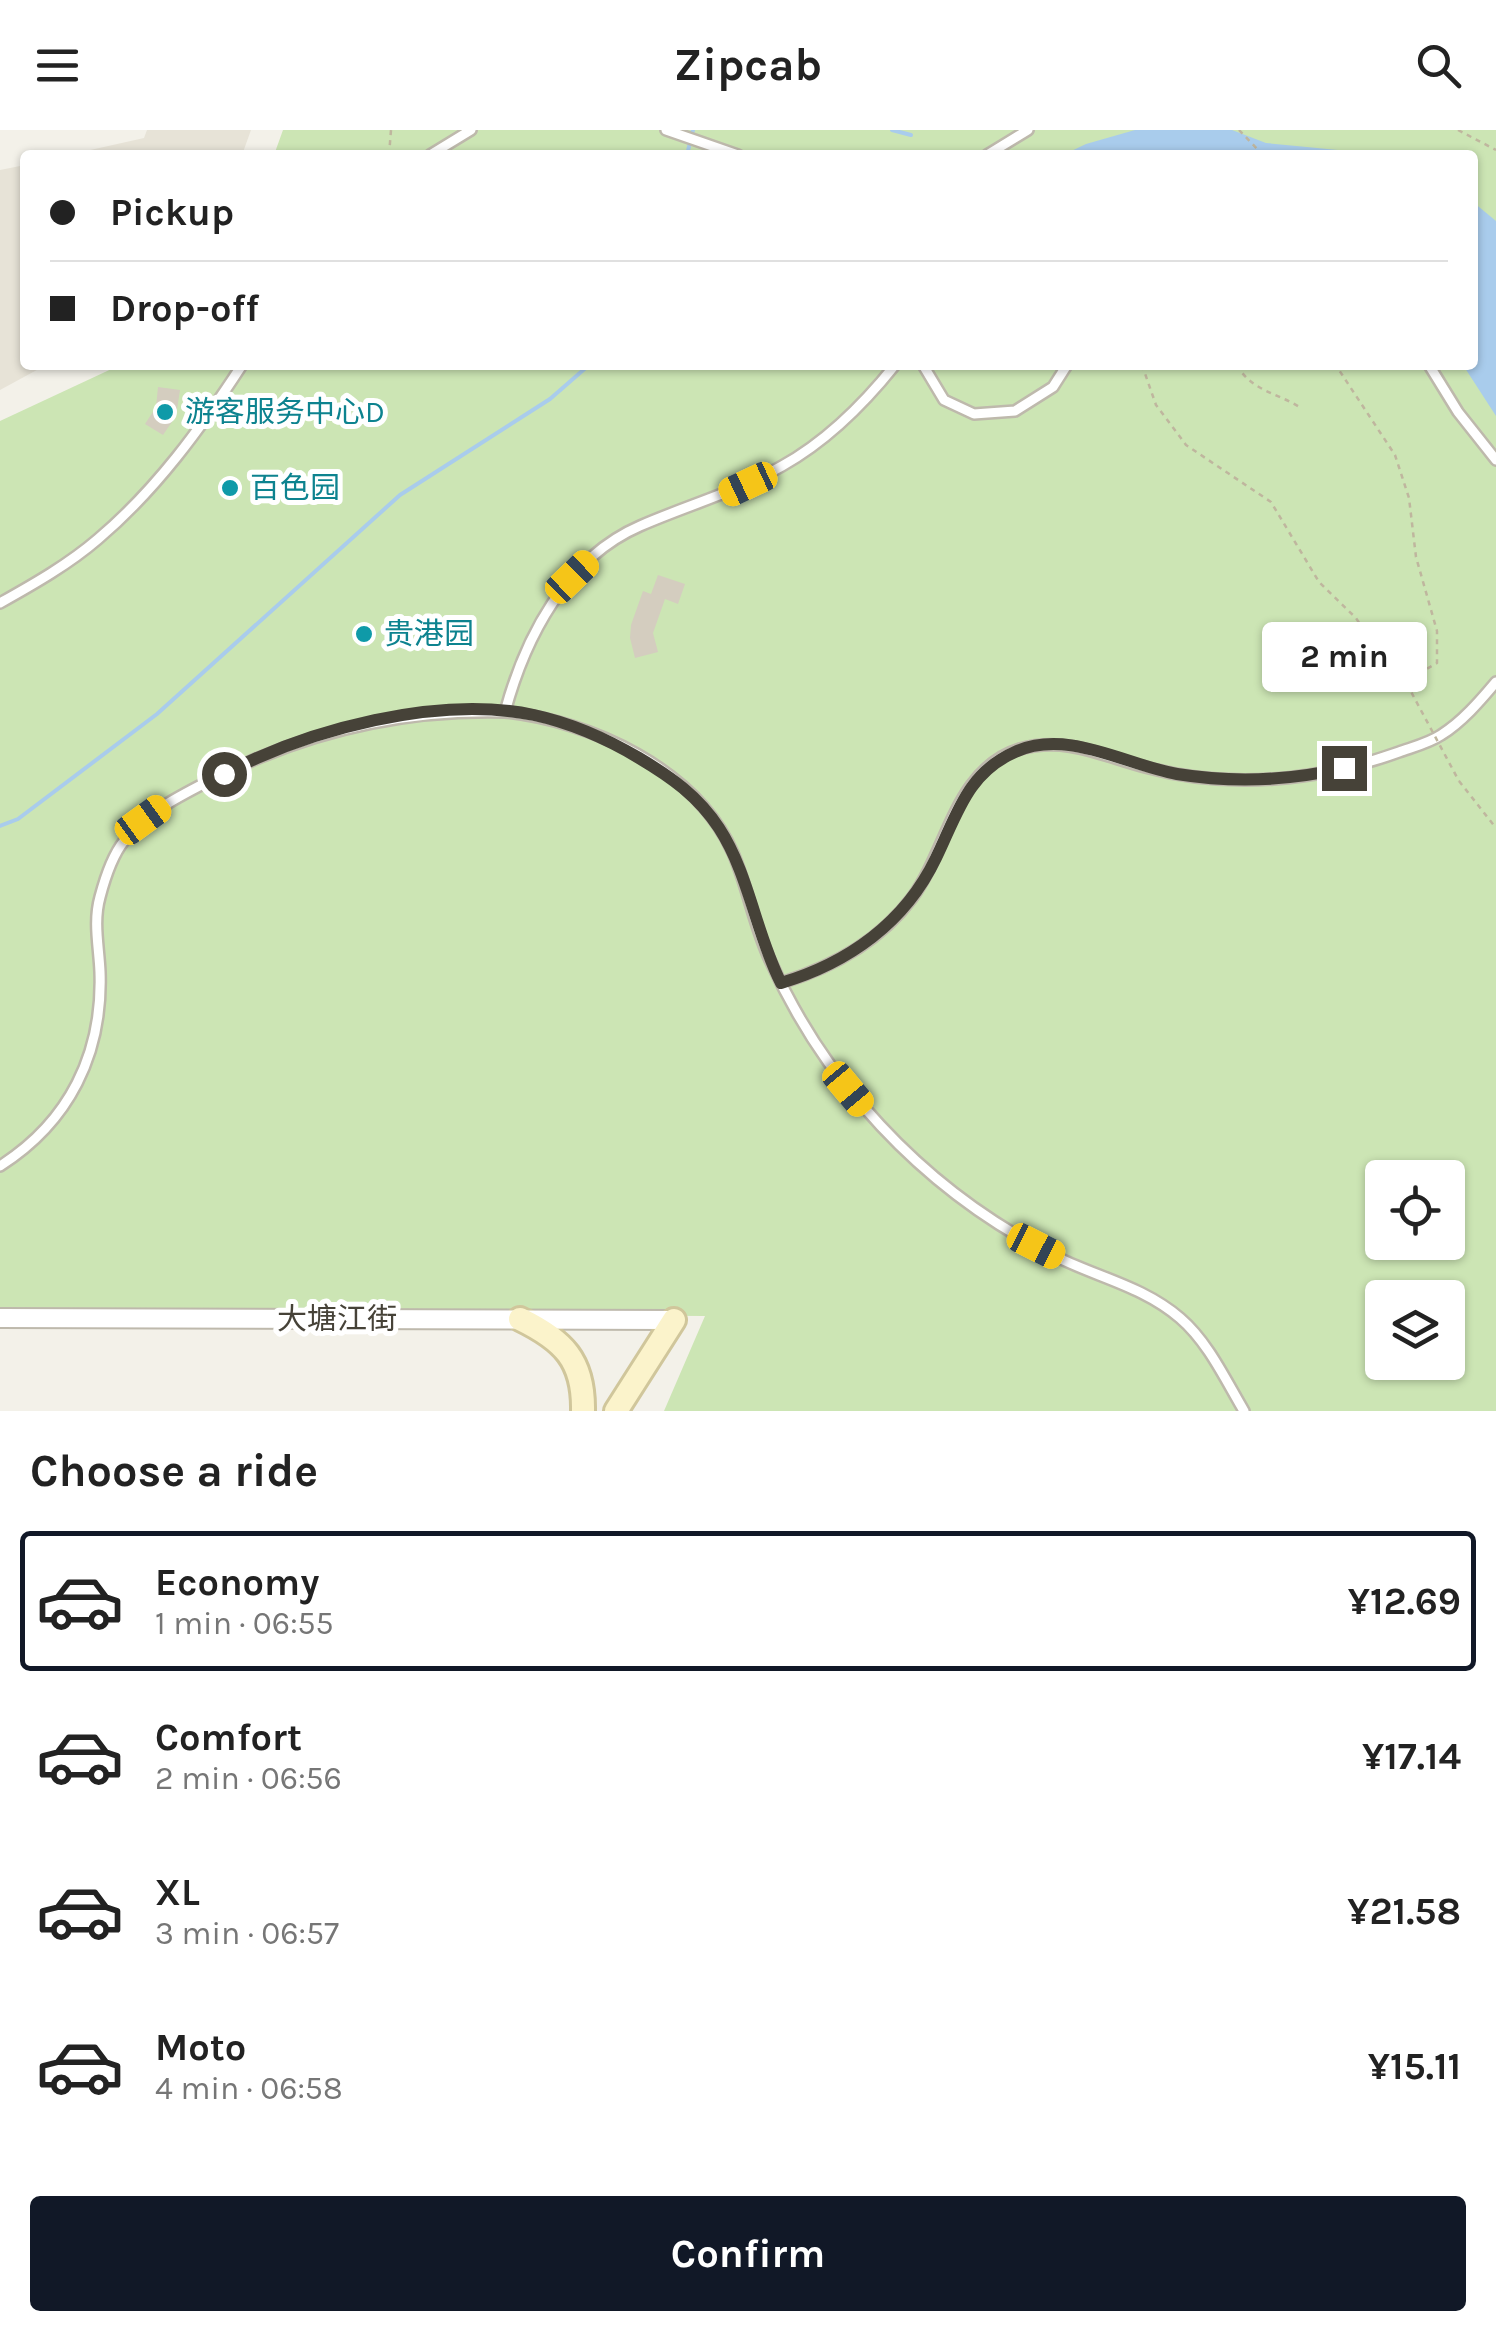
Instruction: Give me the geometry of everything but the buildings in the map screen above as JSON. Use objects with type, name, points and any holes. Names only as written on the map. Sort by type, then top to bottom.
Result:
[{"type":"street","name":"大塘江街","points":[[0,1318],[674,1320]]},
{"type":"street","points":[[520,1319],[552,1335],[574,1360],[584,1392],[583,1411]]},
{"type":"street","points":[[616,1411],[674,1320]]},
{"type":"lane","points":[[438,150],[471,130]]},
{"type":"lane","points":[[666,130],[723,150]]},
{"type":"lane","points":[[995,150],[1028,130]]},
{"type":"lane","points":[[0,602],[68,562],[112,526],[196,432],[239,370]]},
{"type":"lane","points":[[505,712],[529,642],[572,577],[602,548],[636,527],[709,502],[781,467],[843,422],[891,370]]},
{"type":"lane","points":[[926,370],[944,400],[974,414],[1015,411],[1053,387],[1064,370]]},
{"type":"lane","points":[[1432,370],[1458,412],[1496,460]]},
{"type":"lane","points":[[781,983],[819,972],[841,960],[896,917],[935,861],[962,798],[974,780],[1018,750],[1048,744],[1083,747],[1146,768],[1180,774],[1240,780],[1300,777],[1360,764],[1441,735],[1496,682]]},
{"type":"lane","points":[[0,1166],[41,1134],[63,1111],[77,1086],[100,1004],[98,902],[121,844],[143,820],[172,800],[242,764],[321,734],[395,717],[505,712],[534,715],[601,737],[686,788],[718,827],[732,852],[768,957],[781,983],[830,1066],[883,1130],[928,1174],[976,1210],[1036,1246],[1152,1297],[1181,1319],[1208,1350],[1244,1411]]},
{"type":"path","points":[[1239,130],[1257,150]]},
{"type":"path","points":[[1458,130],[1496,150]]},
{"type":"path","points":[[1144,370],[1156,405],[1186,445],[1271,502],[1318,582],[1356,618],[1383,660],[1402,675],[1460,780],[1496,828]]},
{"type":"path","points":[[1240,370],[1245,380],[1261,390],[1282,396],[1301,408]]},
{"type":"path","points":[[1338,370],[1395,455],[1410,498],[1416,557],[1437,632],[1437,664],[1402,675]]},
{"type":"shaded area","points":[[147,130],[251,130],[244,150],[90,150],[144,138]]},
{"type":"shaded area","points":[[20,166],[20,370],[37,370],[0,390],[0,170]]},
{"type":"green space","points":[[283,130],[1496,130],[1496,1411],[664,1411],[705,1316],[0,1312],[0,421],[109,370],[1478,370],[1478,150],[276,150]]},
{"type":"water","points":[[1135,130],[1232,130],[1266,143],[1338,150],[1073,150]]},
{"type":"water","points":[[1478,206],[1496,221],[1496,416],[1466,370],[1478,370]]},
{"type":"waterway","points":[[688,150],[693,130]]},
{"type":"waterway","points":[[892,130],[911,135]]},
{"type":"waterway","points":[[0,826],[18,819],[157,714],[400,495],[550,399],[583,370]]},
{"type":"place","name":"游客服务中心D","points":[[165,412]]},
{"type":"place","name":"百色园","points":[[230,488]]},
{"type":"place","name":"贵港园","points":[[364,634]]},
{"type":"route","points":[[224,774],[321,734],[395,717],[505,712],[534,715],[601,737],[686,788],[718,827],[732,852],[768,957],[781,983],[819,972],[841,960],[896,917],[935,861],[962,798],[974,780],[1018,750],[1048,744],[1083,747],[1146,768],[1240,780],[1300,777],[1344,768]]}]
